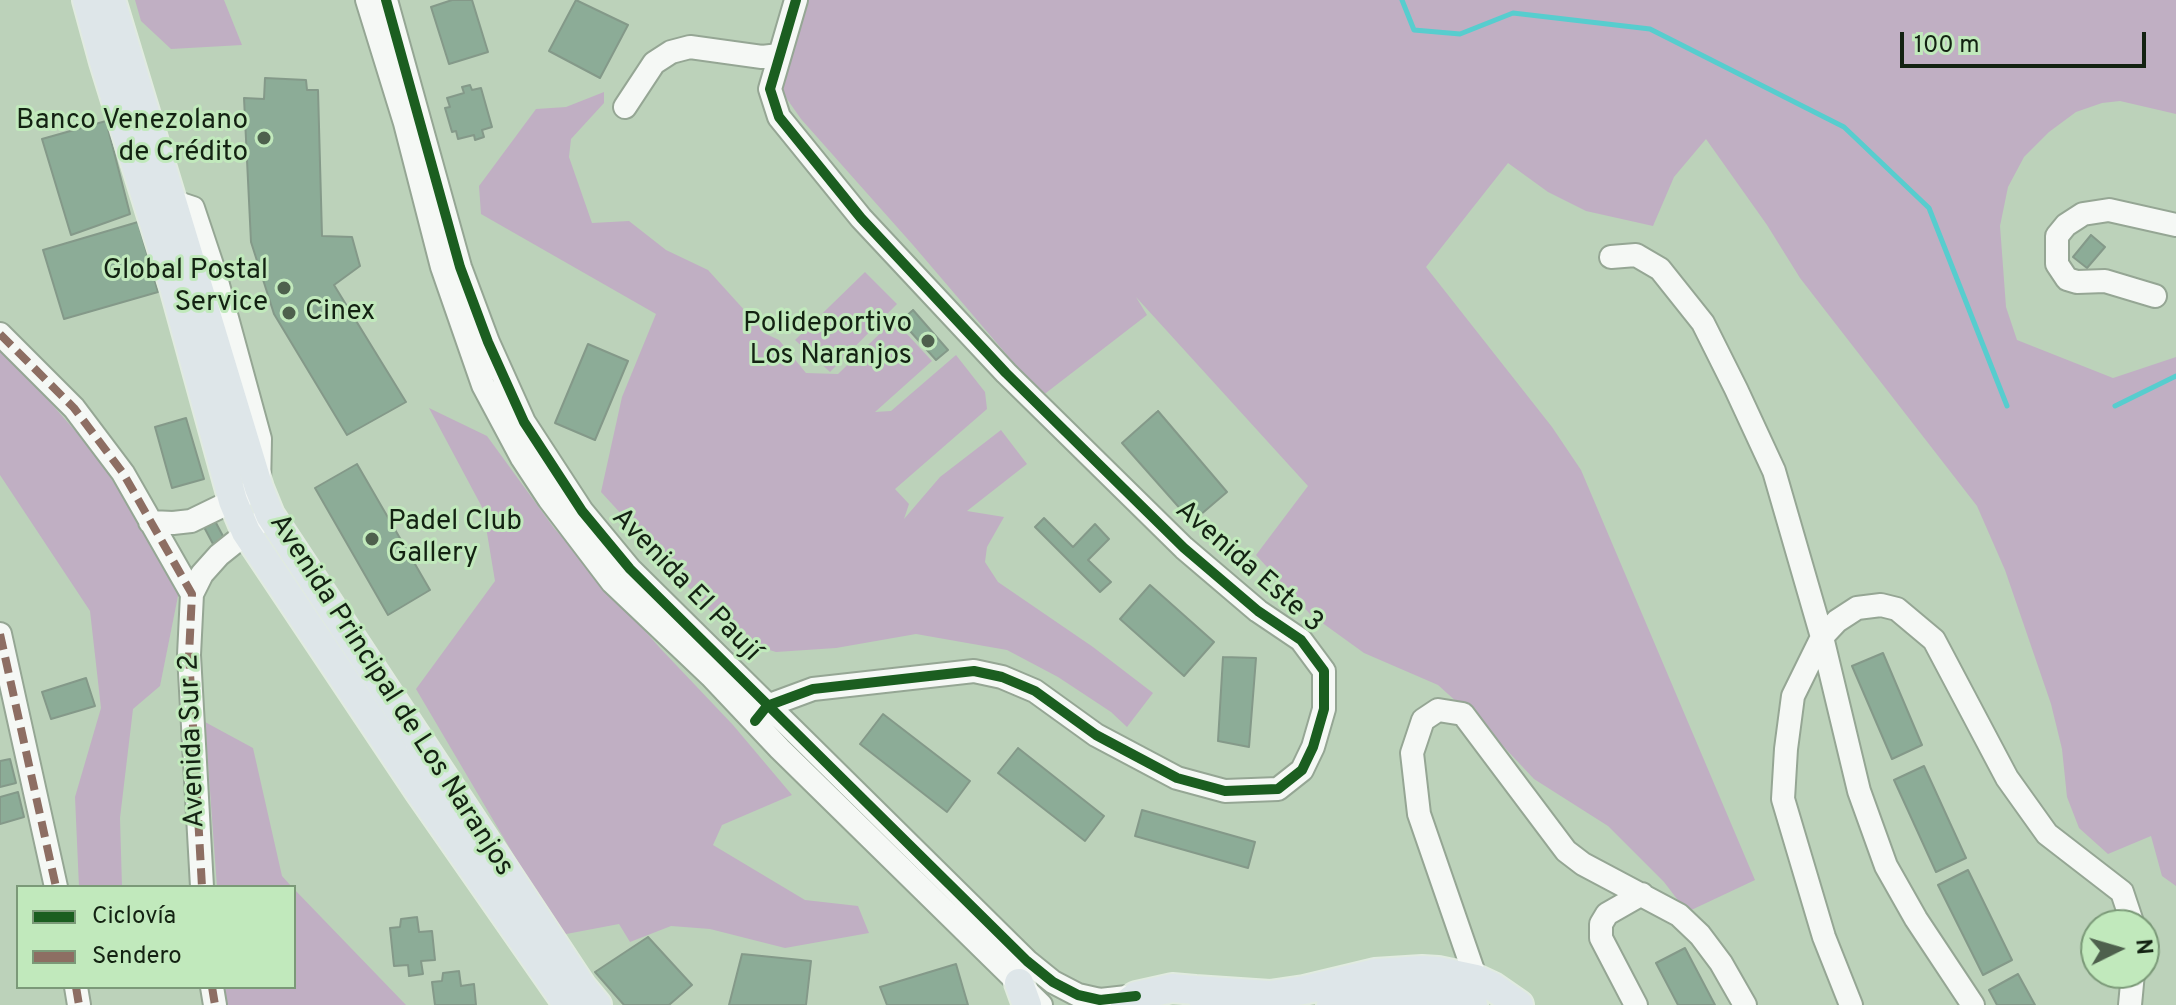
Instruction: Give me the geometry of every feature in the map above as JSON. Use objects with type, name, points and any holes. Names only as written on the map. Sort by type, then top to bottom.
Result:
[{"type":"main road","name":"Avenida Principal de Los Naranjos","points":[[87,0],[174,287],[233,501],[246,532],[419,791],[568,1005]]},
{"type":"main road","name":"Avenida Principal de Los Naranjos","points":[[111,0],[259,488],[270,515],[582,987],[597,1005]]},
{"type":"main road","points":[[1131,1000],[1160,989],[1202,998],[1270,995],[1375,973],[1422,970],[1438,971],[1474,992]]},
{"type":"main road","points":[[1331,1005],[1407,991],[1452,997],[1493,987],[1519,1005]]},
{"type":"street","name":"Avenida El Paují","points":[[367,0],[405,123],[442,267],[483,385],[549,499],[612,582],[761,713],[1041,973],[1064,990],[1091,999],[1131,1000]]},
{"type":"street","name":"Avenida El Paují","points":[[386,0],[460,267],[497,364],[524,422],[569,493],[612,550],[761,713],[780,749],[1023,994],[1041,1005]]},
{"type":"street","name":"Avenida Este 3","points":[[761,713],[813,689],[974,671],[1002,677],[1035,691],[1096,735],[1177,778],[1225,791],[1278,789],[1302,770],[1313,747],[1324,709],[1324,671],[1301,640],[1258,611],[1184,548],[1006,373],[852,207],[779,117],[770,89],[796,0]]},
{"type":"street","points":[[625,107],[654,63],[671,52],[690,47],[762,57],[779,55]]},
{"type":"street","points":[[2155,296],[2105,281],[2077,282],[2067,279],[2057,264],[2057,236],[2066,225],[2083,214],[2109,210],[2176,225]]},
{"type":"street","points":[[1611,257],[1636,255],[1660,269],[1703,323],[1774,471],[1822,637],[1859,791],[1886,866],[1916,919],[1973,1005]]},
{"type":"street","points":[[0,334],[74,408],[123,473],[192,594]]},
{"type":"street","points":[[150,522],[191,521],[259,488]]},
{"type":"street","points":[[192,594],[202,574],[246,532],[270,515]]},
{"type":"street","name":"Avenida Sur 2","points":[[192,594],[189,655],[202,885]]},
{"type":"street","points":[[1851,1005],[1824,937],[1783,799],[1793,696],[1822,637],[1837,621],[1857,608],[1881,605],[1897,609],[1934,640],[2015,789],[2047,834],[2122,892],[2128,909]]},
{"type":"street","points":[[0,634],[56,885]]},
{"type":"street","points":[[1474,992],[1419,814],[1412,753],[1423,720],[1438,710],[1463,714],[1566,851],[1583,864],[1679,915],[1700,935],[1721,963],[1745,1005]]},
{"type":"street","points":[[1636,1005],[1601,938],[1601,924],[1607,914],[1642,894]]},
{"type":"shaded area","points":[[135,0],[224,0],[242,45],[171,49],[141,21]]},
{"type":"shaded area","points":[[806,0],[2176,0],[2176,114],[2120,101],[2102,103],[2076,112],[2049,132],[2024,157],[2008,187],[2000,226],[2006,307],[2017,340],[2113,378],[2176,357],[2176,886],[2162,876],[2151,836],[2108,854],[2079,828],[2067,797],[2062,749],[2051,704],[2005,570],[1977,506],[1800,278],[1706,139],[1674,177],[1653,226],[1586,211],[1548,192],[1508,163],[1426,267],[1552,427],[1581,470],[1755,880],[1687,912],[1664,882],[1608,826],[1534,779],[1488,730],[1438,685],[1364,653],[1310,614],[1256,555],[1308,486],[1136,297],[1147,315],[1042,396],[801,119],[780,89]]},
{"type":"shaded area","points":[[604,92],[604,103],[571,139],[569,157],[592,223],[629,221],[666,250],[708,270],[766,334],[779,340],[806,373],[838,374],[894,320],[932,361],[875,412],[891,411],[956,355],[985,392],[987,409],[895,489],[909,504],[904,519],[940,477],[1001,430],[1027,464],[967,511],[1004,517],[987,547],[985,562],[998,582],[1093,647],[1153,693],[1127,727],[1111,712],[1058,677],[1007,650],[916,634],[836,648],[776,652],[750,644],[725,627],[601,492],[622,397],[656,314],[481,214],[479,186],[536,109],[566,107]]},
{"type":"shaded area","points":[[865,272],[897,304],[830,372],[795,340]]},
{"type":"shaded area","points":[[0,345],[99,458],[179,591],[160,686],[133,709],[120,818],[122,885],[79,885],[75,797],[101,708],[90,611],[0,475]]},
{"type":"shaded area","points":[[429,408],[487,436],[554,528],[733,725],[792,795],[722,825],[713,845],[805,900],[858,906],[869,933],[785,948],[710,929],[671,926],[630,942],[619,924],[561,935],[416,689],[495,581],[483,509]]},
{"type":"shaded area","points":[[205,722],[253,748],[282,876],[290,885],[217,885]]},
{"type":"shaded area","points":[[296,891],[406,1005],[226,1005],[225,989],[296,989]]},
{"type":"building","points":[[452,0],[472,0],[488,52],[449,64],[431,7]]},
{"type":"building","points":[[576,0],[628,25],[600,78],[549,51]]},
{"type":"building","points":[[265,78],[306,80],[307,90],[318,90],[322,236],[352,237],[360,266],[334,285],[406,402],[347,435],[274,314],[251,242],[244,98],[264,99]]},
{"type":"building","points":[[470,85],[472,90],[481,88],[492,127],[482,130],[484,137],[475,140],[474,135],[458,139],[456,131],[452,132],[445,108],[450,107],[447,98],[464,93],[462,87]]},
{"type":"building","points":[[106,121],[130,214],[71,235],[42,139]]},
{"type":"building","points":[[138,222],[158,292],[64,319],[43,250]]},
{"type":"building","points":[[2091,235],[2105,247],[2087,268],[2073,257]]},
{"type":"building","points":[[913,310],[948,350],[936,360],[901,321]]},
{"type":"building","points":[[588,344],[628,361],[595,440],[555,423]]},
{"type":"building","points":[[1158,411],[1227,492],[1192,522],[1122,443]]},
{"type":"building","points":[[186,418],[204,479],[172,488],[155,427]]},
{"type":"building","name":"Padel Club Gallery","points":[[357,464],[430,590],[388,615],[315,488]]},
{"type":"building","points":[[1044,518],[1073,547],[1095,524],[1109,539],[1088,560],[1111,582],[1100,592],[1035,527]]},
{"type":"building","points":[[215,521],[224,538],[213,544],[204,527]]},
{"type":"building","points":[[1150,585],[1214,642],[1184,676],[1120,619]]},
{"type":"building","points":[[1883,653],[1922,745],[1892,759],[1852,666]]},
{"type":"building","points":[[1223,657],[1256,658],[1249,747],[1218,741]]},
{"type":"building","points":[[86,678],[95,706],[51,719],[42,692]]},
{"type":"building","points":[[883,714],[970,781],[947,812],[860,744]]},
{"type":"building","points":[[1018,748],[1104,816],[1085,841],[998,773]]},
{"type":"building","points":[[10,759],[16,783],[0,787],[0,761]]},
{"type":"building","points":[[1924,766],[1966,858],[1936,872],[1894,780]]},
{"type":"building","points":[[18,792],[24,817],[0,824],[0,797]]},
{"type":"building","points":[[1142,810],[1255,842],[1248,868],[1135,836]]},
{"type":"building","points":[[1968,870],[2012,960],[1983,975],[1938,885]]},
{"type":"building","points":[[417,917],[419,932],[432,931],[435,960],[421,961],[423,974],[409,976],[408,965],[394,966],[390,928],[400,927],[401,919]]},
{"type":"building","points":[[648,937],[692,985],[669,1005],[624,1005],[595,972]]},
{"type":"building","points":[[1685,948],[1715,1005],[1678,1005],[1656,963]]},
{"type":"building","points":[[742,954],[811,961],[806,1005],[729,1005]]},
{"type":"building","points":[[956,964],[968,1005],[887,1005],[880,987]]},
{"type":"building","points":[[459,971],[461,986],[474,984],[476,1005],[435,1005],[432,982],[442,981],[443,973]]},
{"type":"building","points":[[2018,974],[2035,1005],[1997,1005],[1989,990]]},
{"type":"waterway","points":[[1402,0],[1414,30],[1460,34],[1513,13],[1650,29],[1844,127],[1929,208],[2007,406]]},
{"type":"waterway","points":[[2115,406],[2176,376]]},
{"type":"marked path","points":[[0,334],[74,408],[123,473],[192,594],[189,655],[202,885]]},
{"type":"marked path","points":[[0,634],[56,885]]},
{"type":"marked path","points":[[76,989],[79,1005]]},
{"type":"marked path","points":[[212,989],[215,1005]]},
{"type":"cycle path","points":[[386,0],[460,267],[488,342],[524,422],[582,511],[630,569],[1027,961],[1053,982],[1078,995],[1100,1000],[1136,996]]},
{"type":"cycle path","points":[[755,721],[767,706],[813,689],[974,671],[1002,677],[1035,691],[1096,735],[1177,778],[1225,791],[1278,789],[1302,770],[1313,747],[1324,709],[1324,671],[1301,640],[1258,611],[1184,548],[1006,373],[861,218],[779,117],[770,89],[796,0]]},
{"type":"place","name":"Banco Venezolano de Crédito","points":[[264,138]]},
{"type":"place","name":"Global Postal Service","points":[[284,288]]},
{"type":"place","name":"Cinex","points":[[289,313]]},
{"type":"place","name":"Polideportivo Los Naranjos","points":[[928,341]]},
{"type":"place","name":"Padel Club Gallery","points":[[372,539]]}]
